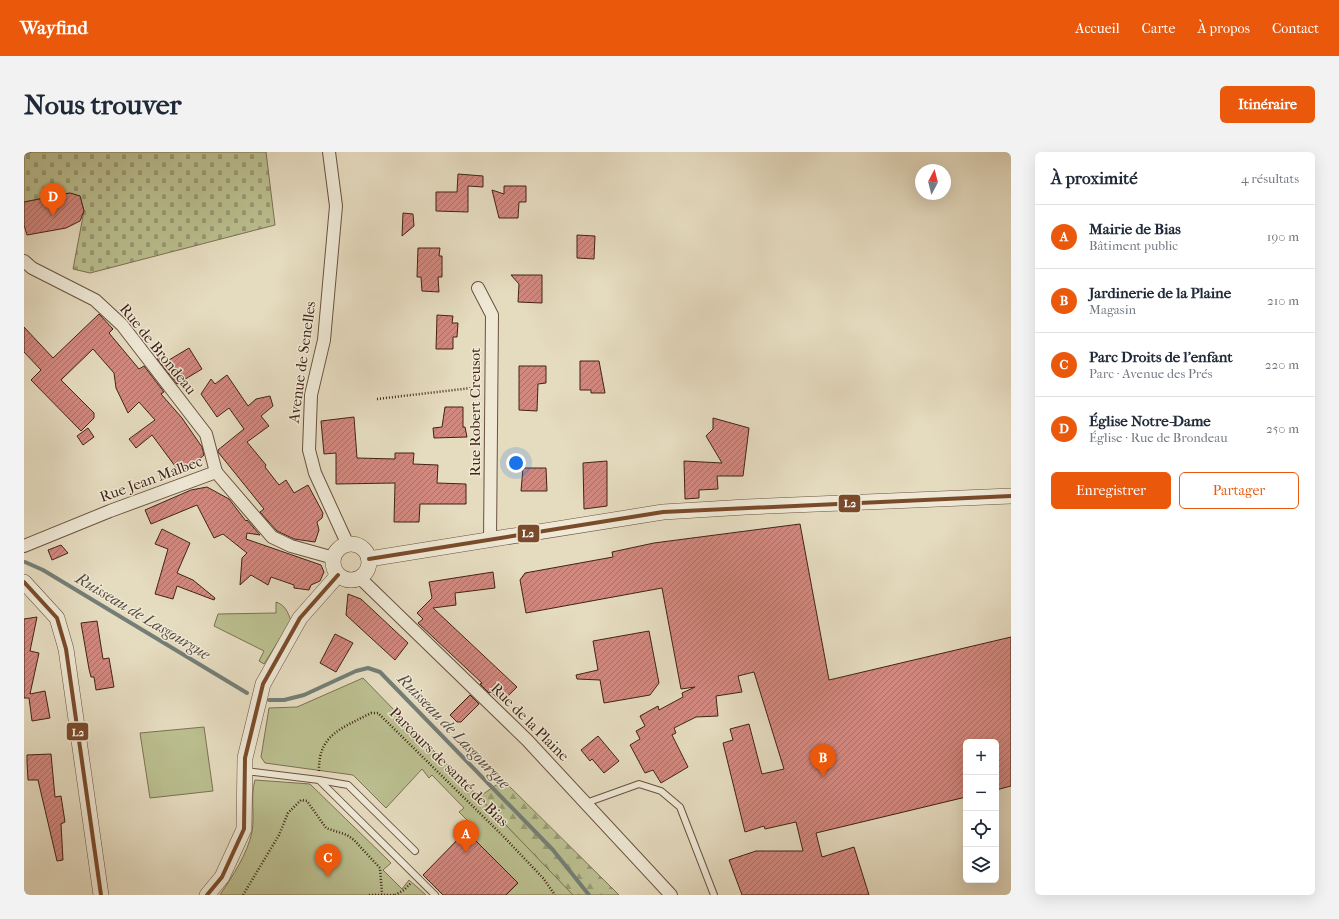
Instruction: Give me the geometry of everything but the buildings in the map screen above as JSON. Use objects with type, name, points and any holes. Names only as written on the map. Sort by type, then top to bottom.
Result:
[{"type":"street","name":"Avenue de Senelles","points":[[329,152],[336,206],[324,340],[311,395],[309,450],[315,473],[348,544]]},
{"type":"street","name":"Rue de Brondeau","points":[[24,261],[32,268],[95,300],[122,325],[206,434],[216,472]]},
{"type":"street","name":"Rue Robert Creusot","points":[[478,288],[492,315],[490,540]]},
{"type":"street","name":"Rue Jean Malbec","points":[[24,546],[110,511],[216,472],[272,537],[291,546],[334,558]]},
{"type":"street","points":[[369,559],[663,512],[1011,496]]},
{"type":"street","points":[[348,544],[354,544],[364,550],[369,559],[367,570],[360,578],[349,580],[338,575],[335,570],[334,558],[339,549],[348,544]]},
{"type":"street","points":[[207,895],[222,877],[244,829],[245,758],[263,684],[300,618],[338,575]]},
{"type":"street","name":"Rue de la Plaine","points":[[360,578],[527,740],[671,895]]},
{"type":"street","points":[[24,582],[57,618],[66,649],[101,895]]},
{"type":"lane","points":[[245,771],[348,785],[415,850]]},
{"type":"lane","points":[[319,780],[435,895]]},
{"type":"lane","points":[[586,803],[639,784],[661,791],[680,807],[714,895]]},
{"type":"path","points":[[377,398],[491,386]]},
{"type":"path","name":"Parcours de santé de Bias","points":[[319,780],[319,766],[322,750],[331,734],[371,713],[378,713],[503,836],[544,878],[556,895]]},
{"type":"path","points":[[243,895],[279,835],[288,813],[301,800],[307,801],[326,828],[347,835],[380,868],[382,894]]},
{"type":"path","points":[[369,895],[395,895],[404,890],[417,877]]},
{"type":"green space","points":[[32,152],[266,152],[275,225],[90,273],[73,269],[84,211],[80,196],[69,193],[24,202],[24,155]]},
{"type":"green space","points":[[276,602],[286,609],[291,621],[264,664],[259,661],[264,651],[214,626],[218,614],[276,613]]},
{"type":"green space","points":[[363,678],[573,895],[506,895],[518,883],[466,831],[471,824],[459,812],[464,808],[432,775],[429,778],[422,769],[386,808],[353,775],[265,763],[261,757],[269,708],[297,707]]},
{"type":"green space","points":[[204,727],[213,791],[150,798],[140,733]]},
{"type":"green space","points":[[255,780],[310,784],[391,863],[383,870],[402,889],[409,880],[426,895],[220,895],[239,865],[250,840],[253,825],[253,793]]},
{"type":"green space","points":[[503,780],[619,895],[573,895],[479,797]]},
{"type":"waterway","name":"Ruisseau de Lasgourgue","points":[[25,562],[43,570],[247,693]]},
{"type":"waterway","name":"Ruisseau de Lasgourgue","points":[[269,700],[284,700],[304,695],[356,671],[368,668],[380,672],[553,850],[589,895]]},
{"type":"transit line","name":"L2","points":[[369,559],[663,512],[1011,496]]},
{"type":"transit line","name":"L2","points":[[207,895],[222,877],[244,829],[245,758],[263,684],[300,618],[338,575]]},
{"type":"transit line","name":"L2","points":[[24,582],[57,618],[66,649],[101,895]]},
{"type":"place","name":"Église Notre-Dame","points":[[53,216]]},
{"type":"place","name":"Jardinerie de la Plaine","points":[[823,777]]},
{"type":"place","name":"Mairie de Bias","points":[[466,853]]},
{"type":"place","name":"Parc Droits de l'enfant","points":[[328,877]]}]
